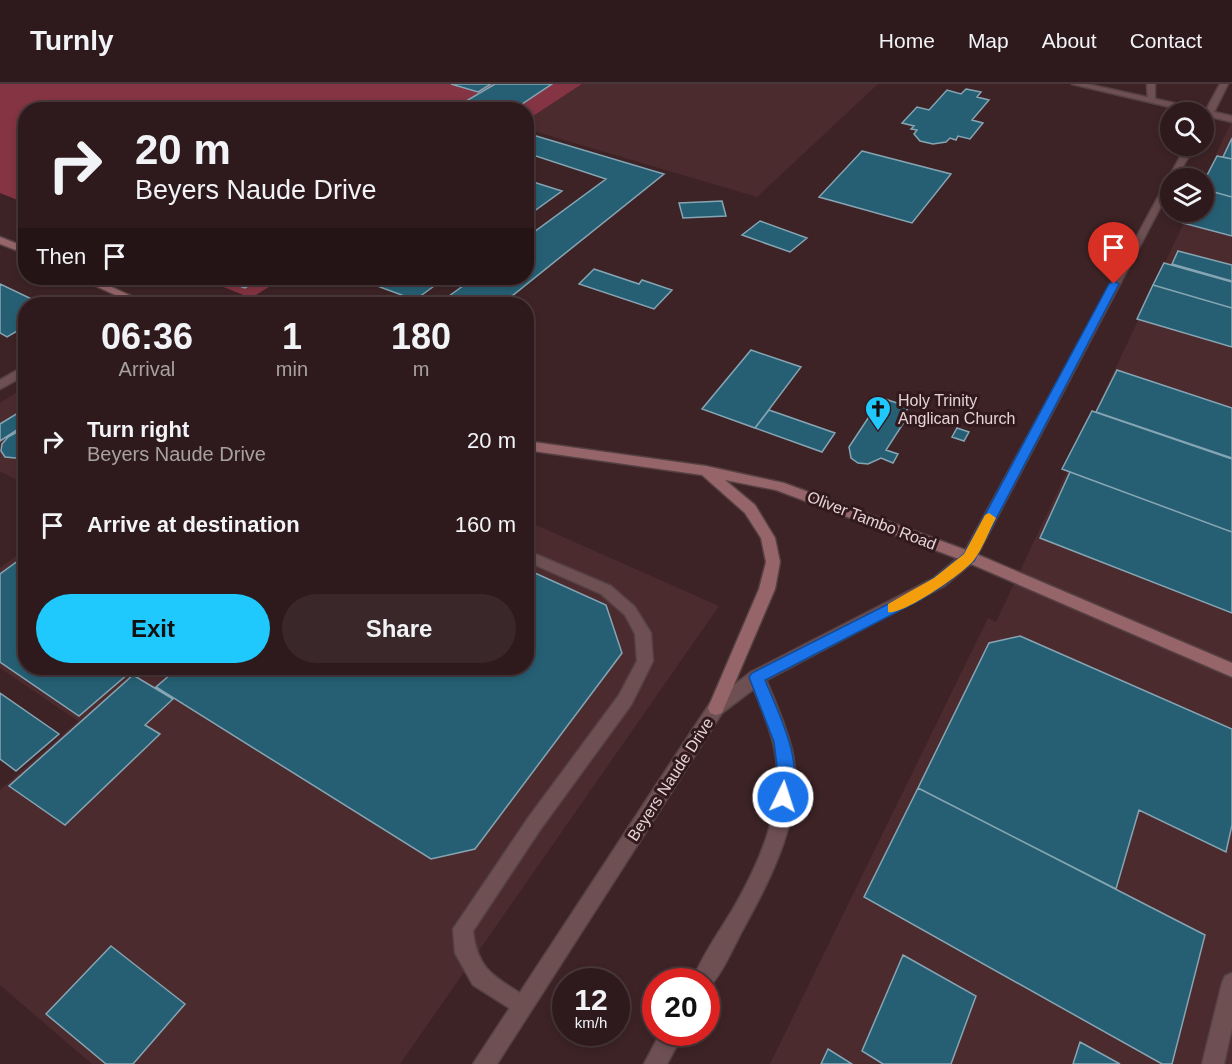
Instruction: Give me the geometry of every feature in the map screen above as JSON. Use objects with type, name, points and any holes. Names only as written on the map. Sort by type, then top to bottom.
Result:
[{"type":"main road","points":[[0,240],[18,248]]},
{"type":"main road","points":[[99,285],[123,297]]},
{"type":"main road","name":"Oliver Tambo Road","points":[[534,446],[705,471],[779,486],[969,557],[1232,670]]},
{"type":"main road","points":[[705,471],[750,509],[768,537],[773,562],[767,589],[716,708]]},
{"type":"street","points":[[1076,84],[1160,103]]},
{"type":"street","points":[[1151,84],[1152,101]]},
{"type":"street","points":[[1214,104],[1224,84]]},
{"type":"street","points":[[1214,115],[1232,119]]},
{"type":"street","name":"Beyers Naude Drive","points":[[484,1064],[716,708],[757,677],[939,582],[969,557],[1160,198]]},
{"type":"street","points":[[0,385],[18,374]]},
{"type":"street","points":[[522,1006],[480,978],[465,952],[463,929],[534,824],[625,700],[645,661],[643,633],[630,611],[606,590],[534,558]]},
{"type":"street","points":[[709,968],[763,872],[780,821],[786,774],[781,742],[757,677]]},
{"type":"street","points":[[1213,1064],[1232,983]]},
{"type":"street","points":[[655,1064],[665,1046]]},
{"type":"shaded area","points":[[0,84],[582,84],[534,115],[534,102],[18,102],[18,200],[0,193]]},
{"type":"shaded area","points":[[582,84],[878,84],[757,197],[534,131],[534,115]]},
{"type":"shaded area","points":[[1232,121],[1232,1064],[770,1064],[988,618],[996,622],[1184,222],[1214,222],[1214,168],[1210,168]]},
{"type":"shaded area","points":[[218,285],[272,285],[253,297]]},
{"type":"shaded area","points":[[18,391],[18,481],[0,471],[0,403]]},
{"type":"shaded area","points":[[534,524],[719,606],[400,1064],[92,1064],[0,985],[0,790],[78,721],[0,668],[0,568],[18,554],[18,675],[534,675]]},
{"type":"building","points":[[451,84],[491,84],[478,92]]},
{"type":"building","points":[[495,84],[552,84],[525,102],[464,102]]},
{"type":"building","points":[[966,89],[981,92],[977,97],[989,100],[972,120],[983,123],[970,139],[958,136],[956,140],[950,138],[946,142],[933,144],[920,141],[914,134],[917,130],[911,129],[914,126],[902,123],[917,107],[929,110],[947,90],[961,94]]},
{"type":"building","points":[[534,135],[664,174],[534,278],[534,232],[606,179],[536,156],[534,157]]},
{"type":"building","points":[[1232,138],[1232,159],[1223,157]]},
{"type":"building","points":[[862,151],[951,174],[912,223],[819,197]]},
{"type":"building","points":[[1217,156],[1232,159],[1232,197],[1214,192],[1214,168],[1211,168]]},
{"type":"building","points":[[534,182],[562,191],[534,211]]},
{"type":"building","points":[[1214,192],[1232,197],[1232,236],[1183,223],[1214,222]]},
{"type":"building","points":[[722,201],[726,216],[683,218],[679,203]]},
{"type":"building","points":[[760,221],[807,238],[790,252],[742,235]]},
{"type":"building","points":[[1178,251],[1232,265],[1232,281],[1172,264]]},
{"type":"building","points":[[1164,263],[1232,282],[1232,308],[1153,285]]},
{"type":"building","points":[[594,269],[639,284],[642,280],[672,290],[654,309],[579,284]]},
{"type":"building","points":[[0,284],[27,297],[18,297],[18,331],[7,337],[0,333]]},
{"type":"building","points":[[383,285],[435,285],[419,297],[407,297],[380,287]]},
{"type":"building","points":[[464,285],[526,285],[511,297],[448,297]]},
{"type":"building","points":[[1153,285],[1232,308],[1232,347],[1137,319]]},
{"type":"building","points":[[751,350],[801,367],[755,428],[702,409]]},
{"type":"building","points":[[1117,370],[1232,408],[1232,458],[1096,412]]},
{"type":"building","name":"Holy Trinity Anglican Church","points":[[885,399],[909,407],[903,415],[908,416],[886,450],[898,454],[893,463],[881,458],[868,464],[858,463],[851,458],[849,447],[876,406],[880,407]]},
{"type":"building","points":[[769,410],[835,433],[822,452],[755,428]]},
{"type":"building","points":[[1092,411],[1232,459],[1232,532],[1062,469]]},
{"type":"building","points":[[18,413],[18,429],[0,441],[0,424]]},
{"type":"building","points":[[957,428],[969,432],[964,441],[952,437]]},
{"type":"building","points":[[18,431],[18,458],[5,457],[1,451],[2,444],[8,437]]},
{"type":"building","points":[[1070,472],[1232,532],[1232,613],[1040,538]]},
{"type":"building","points":[[18,561],[18,674],[0,662],[0,574]]},
{"type":"building","points":[[534,573],[606,605],[622,653],[475,849],[431,859],[156,687],[170,675],[534,675]]},
{"type":"building","points":[[1020,636],[1232,729],[1232,825],[1226,852],[1139,810],[1116,889],[918,788],[989,643]]},
{"type":"building","points":[[19,675],[127,675],[79,716]]},
{"type":"building","points":[[133,675],[173,699],[145,725],[160,734],[65,825],[9,786]]},
{"type":"building","points":[[0,693],[59,734],[16,771],[0,759]]},
{"type":"building","points":[[918,788],[1205,935],[1172,1064],[1162,1064],[864,897]]},
{"type":"building","points":[[111,946],[185,1004],[133,1064],[106,1064],[46,1014]]},
{"type":"building","points":[[903,955],[976,996],[951,1064],[883,1064],[862,1051]]},
{"type":"building","points":[[1080,1042],[1120,1064],[1073,1064]]},
{"type":"building","points":[[828,1049],[852,1064],[821,1064]]},
{"type":"slow traffic","points":[[893,608],[939,582],[969,557],[989,518]]},
{"type":"place","name":"Holy Trinity Anglican Church","points":[[878,432]]},
{"type":"route","points":[[783,797],[786,774],[781,742],[757,677],[915,596],[939,582],[969,557],[1114,284]]}]
